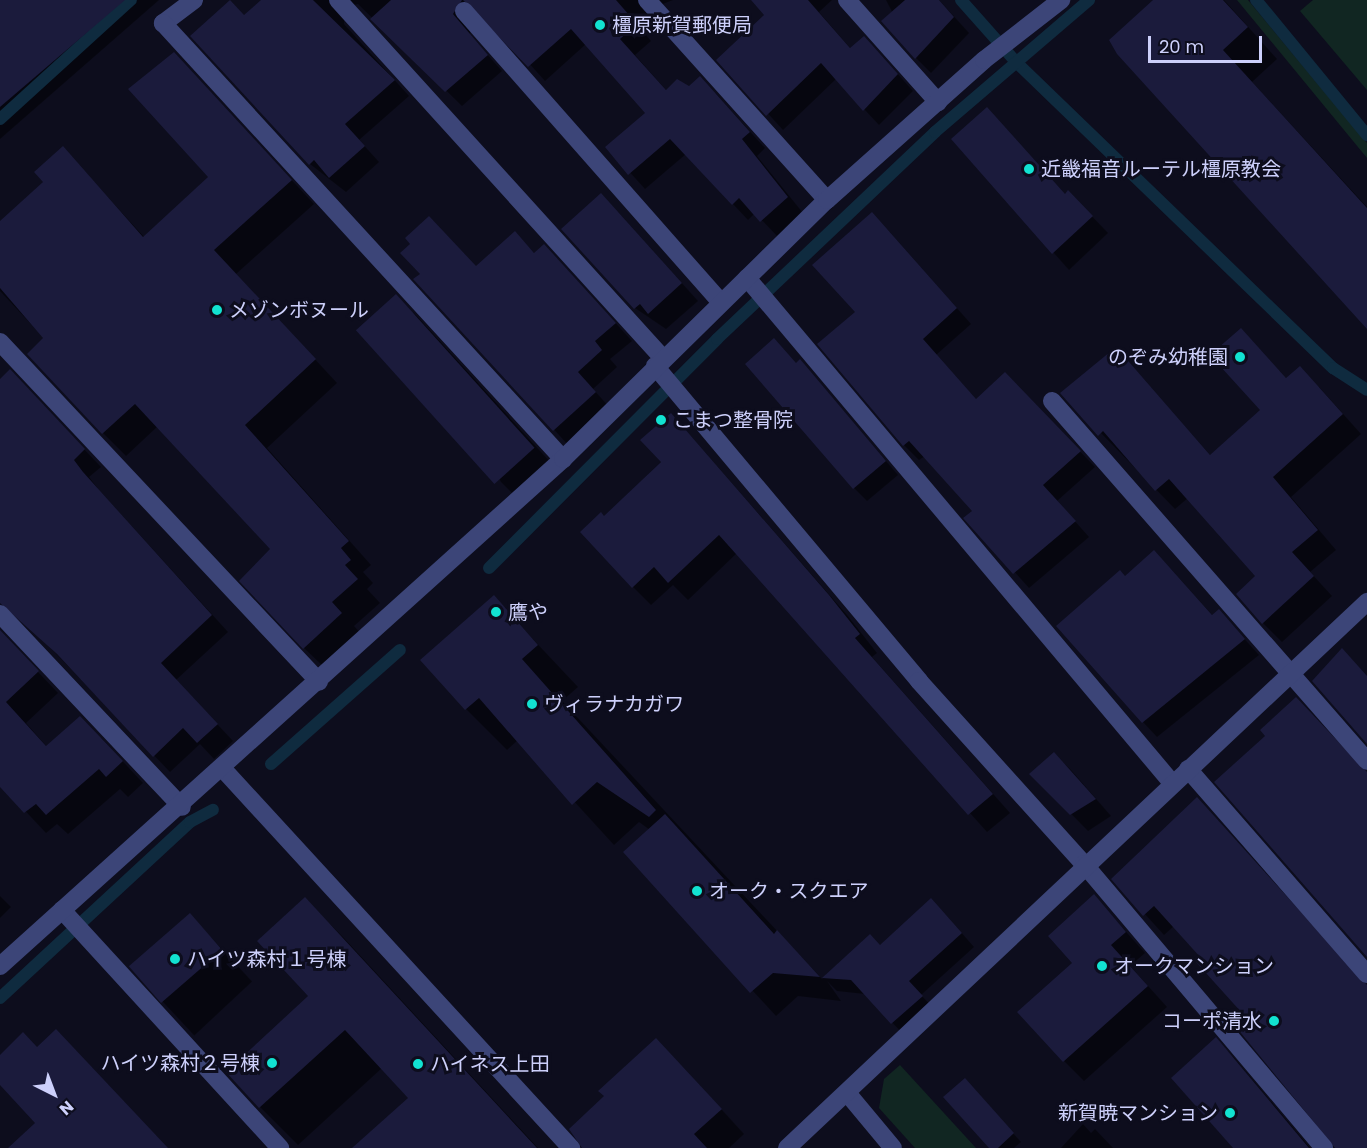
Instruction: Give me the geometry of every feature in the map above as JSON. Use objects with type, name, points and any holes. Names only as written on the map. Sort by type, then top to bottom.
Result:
[{"type":"street","points":[[194,0],[163,22],[562,459]]},
{"type":"street","points":[[338,0],[659,362],[919,681],[1084,864],[1324,1148]]},
{"type":"street","points":[[647,0],[827,200]]},
{"type":"street","points":[[847,0],[938,102]]},
{"type":"street","points":[[0,966],[182,807],[562,459],[827,200],[938,102],[1060,0]]},
{"type":"street","points":[[464,11],[721,302]]},
{"type":"street","points":[[747,278],[1173,784]]},
{"type":"street","points":[[0,342],[319,682]]},
{"type":"street","points":[[1052,401],[1367,761]]},
{"type":"street","points":[[787,1148],[848,1094],[1084,864],[1367,602]]},
{"type":"street","points":[[0,614],[182,807]]},
{"type":"street","points":[[223,769],[571,1148]]},
{"type":"street","points":[[1188,769],[1367,974]]},
{"type":"street","points":[[62,910],[280,1148]]},
{"type":"street","points":[[848,1094],[893,1148]]},
{"type":"green space","points":[[1237,0],[1248,0],[1367,143],[1367,158]]},
{"type":"green space","points":[[1313,0],[1367,0],[1367,90],[1300,11]]},
{"type":"green space","points":[[900,1065],[976,1148],[915,1148],[879,1108],[884,1079]]},
{"type":"building","points":[[0,0],[125,0],[0,107]]},
{"type":"building","points":[[230,0],[244,15],[261,0],[313,0],[395,80],[345,124],[365,146],[329,178],[314,160],[309,165],[190,36]]},
{"type":"building","points":[[391,0],[462,0],[453,14],[488,55],[445,92],[370,19]]},
{"type":"building","points":[[463,0],[616,0],[637,24],[620,39],[666,90],[677,79],[689,86],[700,76],[750,132],[742,139],[788,197],[760,222],[739,198],[732,205],[670,139],[628,175],[605,147],[645,113],[571,29],[528,67]]},
{"type":"building","points":[[751,0],[808,0],[850,48],[864,36],[898,74],[863,111],[821,63],[766,116],[716,60],[764,15]]},
{"type":"building","points":[[905,0],[939,0],[954,17],[915,59],[881,21]]},
{"type":"building","points":[[1153,0],[1223,0],[1248,27],[1223,50],[1367,208],[1367,329],[1117,54],[1109,40]]},
{"type":"building","points":[[174,52],[292,180],[214,250],[316,359],[245,425],[349,541],[341,548],[351,560],[345,565],[358,579],[332,602],[342,613],[303,649],[239,581],[270,549],[135,404],[102,434],[27,354],[43,338],[0,288],[0,221],[43,182],[34,172],[63,146],[143,237],[208,177],[128,89]]},
{"type":"building","points":[[987,107],[1065,194],[1068,190],[1093,216],[1052,254],[951,139]]},
{"type":"building","points":[[601,193],[682,283],[648,314],[640,304],[634,309],[561,229]]},
{"type":"building","points":[[872,212],[957,308],[923,339],[976,399],[1005,372],[1081,451],[1043,485],[1076,521],[1013,574],[963,518],[972,511],[909,441],[903,446],[817,344],[855,312],[812,265]]},
{"type":"building","points":[[429,216],[476,266],[515,231],[534,253],[544,244],[616,323],[595,341],[602,350],[578,372],[596,392],[553,431],[413,279],[420,274],[400,253],[410,244],[405,238]]},
{"type":"building","points":[[396,294],[535,448],[494,484],[356,330]]},
{"type":"building","points":[[1241,328],[1286,378],[1300,366],[1343,414],[1273,477],[1318,530],[1292,552],[1314,576],[1262,624],[1236,594],[1255,576],[1169,479],[1155,491],[1103,431],[1098,436],[1060,393],[1116,347],[1210,455],[1260,410],[1210,355]]},
{"type":"building","points":[[774,338],[796,363],[800,359],[886,461],[853,489],[745,364]]},
{"type":"building","points":[[10,369],[85,449],[74,460],[83,472],[212,615],[161,663],[218,724],[197,743],[183,728],[153,757],[57,654],[0,603],[0,379]]},
{"type":"building","points":[[671,413],[829,595],[860,634],[855,638],[993,794],[968,815],[719,535],[668,583],[654,567],[632,588],[580,532],[601,512],[604,516],[661,462],[640,440]]},
{"type":"building","points":[[1154,550],[1212,615],[1219,609],[1245,639],[1142,723],[1056,626],[1120,570],[1125,576]]},
{"type":"building","name":"ヴィラナカガワ","points":[[494,595],[538,645],[522,659],[656,810],[649,817],[597,782],[572,805],[479,698],[465,710],[420,660]]},
{"type":"building","points":[[0,630],[39,671],[6,702],[46,746],[80,716],[123,761],[106,777],[99,769],[46,815],[36,804],[24,813],[0,787]]},
{"type":"building","points":[[1342,648],[1367,676],[1367,744],[1312,681]]},
{"type":"building","points":[[1296,697],[1367,772],[1367,957],[1214,782],[1265,736],[1260,730]]},
{"type":"building","points":[[1054,752],[1096,799],[1070,815],[1029,774]]},
{"type":"building","points":[[1197,797],[1367,985],[1367,1148],[1335,1148],[1232,1022],[1242,1013],[1196,962],[1201,958],[1154,906],[1143,916],[1111,879]]},
{"type":"building","name":"オーク・スクエア","points":[[665,814],[774,934],[777,930],[820,977],[773,973],[750,993],[623,852]]},
{"type":"building","points":[[1094,894],[1126,932],[1111,945],[1148,986],[1063,1062],[1017,1012],[1072,963],[1048,936]]},
{"type":"building","name":"ハイネス上田","points":[[305,897],[537,1148],[352,1148],[408,1098],[345,1030],[259,1108],[226,1072],[308,996],[257,941]]},
{"type":"building","points":[[931,898],[962,933],[909,981],[923,996],[891,1024],[851,980],[822,978],[870,934],[880,945]]},
{"type":"building","name":"ハイツ森村１号棟","points":[[190,913],[222,950],[161,1003],[129,966]]},
{"type":"building","points":[[56,1029],[168,1148],[8,1148],[35,1123],[0,1085],[0,1055],[23,1032],[37,1047]]},
{"type":"building","name":"新賀暁マンション","points":[[1216,1037],[1309,1148],[1233,1148],[1171,1078]]},
{"type":"building","points":[[656,1038],[722,1109],[694,1134],[707,1148],[582,1148],[569,1129],[604,1096],[598,1091]]},
{"type":"building","points":[[965,1078],[1014,1133],[998,1148],[989,1148],[943,1097]]},
{"type":"waterway","points":[[0,119],[131,0]]},
{"type":"waterway","points":[[961,0],[1016,62],[1333,368],[1367,390]]},
{"type":"waterway","points":[[489,568],[717,339],[935,132],[1089,0]]},
{"type":"waterway","points":[[1256,0],[1367,135]]},
{"type":"waterway","points":[[271,764],[400,650]]},
{"type":"waterway","points":[[0,998],[190,822],[213,810]]},
{"type":"place","name":"橿原新賀郵便局","points":[[600,25]]},
{"type":"place","name":"近畿福音ルーテル橿原教会","points":[[1029,169]]},
{"type":"place","name":"メゾンボヌール","points":[[217,310]]},
{"type":"place","name":"のぞみ幼稚園","points":[[1240,357]]},
{"type":"place","name":"こまつ整骨院","points":[[661,420]]},
{"type":"place","name":"鷹や","points":[[496,612]]},
{"type":"place","name":"ヴィラナカガワ","points":[[532,704]]},
{"type":"place","name":"オーク・スクエア","points":[[697,891]]},
{"type":"place","name":"ハイツ森村１号棟","points":[[175,959]]},
{"type":"place","name":"オークマンション","points":[[1102,966]]},
{"type":"place","name":"コーポ清水","points":[[1274,1021]]},
{"type":"place","name":"ハイツ森村２号棟","points":[[272,1063]]},
{"type":"place","name":"ハイネス上田","points":[[418,1064]]},
{"type":"place","name":"新賀暁マンション","points":[[1230,1113]]}]
